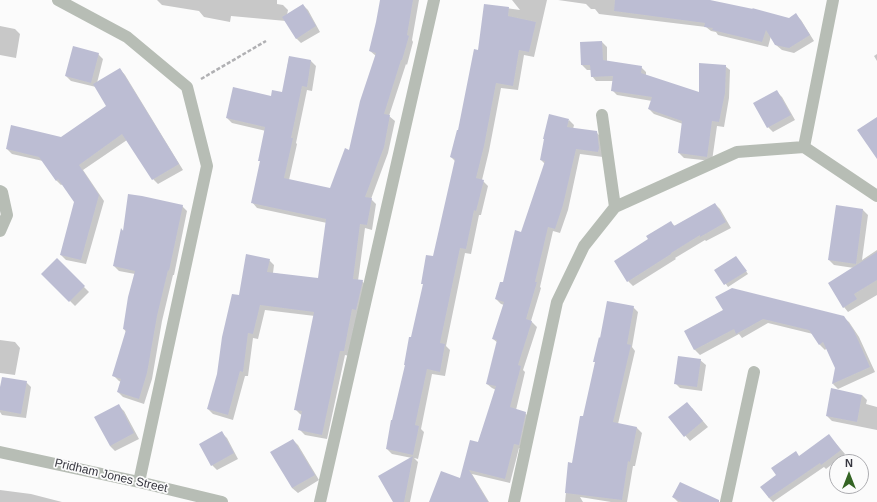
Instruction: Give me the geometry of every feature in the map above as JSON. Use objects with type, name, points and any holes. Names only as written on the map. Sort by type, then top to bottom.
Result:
[{"type":"street","points":[[58,0],[127,37],[187,87],[206,166],[139,482]]},
{"type":"street","points":[[320,502],[434,0]]},
{"type":"street","points":[[804,147],[833,0]]},
{"type":"street","points":[[602,115],[615,207]]},
{"type":"street","points":[[514,502],[557,302],[584,246],[615,207],[738,152],[804,147],[877,196]]},
{"type":"street","points":[[0,191],[2,192],[7,215],[0,231]]},
{"type":"street","points":[[726,502],[754,372]]},
{"type":"street","name":"Pridham Jones Street","points":[[0,452],[139,482],[222,502]]},
{"type":"path","points":[[187,87],[266,41]]},
{"type":"building","points":[[380,0],[413,0],[407,35],[409,36],[384,114],[390,115],[384,147],[365,197],[372,198],[367,225],[360,224],[353,279],[363,280],[356,310],[352,309],[344,351],[340,351],[322,435],[298,430],[302,411],[294,410],[314,312],[260,305],[253,334],[248,333],[243,372],[240,371],[228,415],[207,409],[217,374],[222,337],[232,294],[239,295],[246,254],[270,259],[267,272],[318,278],[326,219],[251,203],[260,161],[258,161],[265,127],[226,118],[233,87],[271,96],[272,90],[282,92],[289,56],[311,60],[307,87],[302,86],[284,178],[330,188],[345,148],[349,150],[360,101],[376,53],[369,51]]},
{"type":"building","points":[[615,0],[710,0],[753,9],[752,8],[789,18],[796,13],[810,35],[789,48],[775,45],[766,30],[762,42],[712,30],[713,28],[704,27],[705,23],[614,11]]},
{"type":"building","points":[[303,4],[316,26],[296,39],[282,17]]},
{"type":"building","points":[[484,4],[509,7],[508,16],[536,22],[529,52],[519,50],[513,86],[496,83],[484,146],[476,178],[484,180],[476,211],[474,210],[466,249],[460,248],[440,343],[445,344],[440,372],[427,369],[415,425],[419,426],[413,455],[386,449],[391,420],[405,365],[409,337],[411,337],[423,284],[421,284],[426,255],[433,256],[455,159],[450,157],[458,130],[474,49],[478,50]]},
{"type":"building","points":[[602,41],[603,60],[642,66],[641,73],[699,92],[699,63],[726,65],[725,93],[719,122],[712,121],[707,157],[678,153],[682,121],[648,109],[652,97],[611,91],[613,76],[591,77],[590,65],[581,65],[580,42]]},
{"type":"building","points":[[73,46],[99,53],[91,83],[65,76]]},
{"type":"building","points":[[120,68],[179,164],[152,180],[122,134],[79,165],[99,195],[81,260],[60,255],[74,202],[58,179],[56,181],[39,157],[6,149],[11,125],[61,137],[106,106],[93,84]]},
{"type":"building","points":[[777,90],[791,115],[767,128],[753,103]]},
{"type":"building","points":[[549,114],[569,119],[567,127],[597,131],[599,148],[598,152],[576,149],[563,205],[555,229],[548,227],[535,282],[537,282],[526,319],[532,321],[518,365],[521,366],[510,407],[526,412],[519,445],[514,444],[505,479],[469,470],[488,502],[429,502],[441,471],[460,478],[470,440],[478,442],[496,386],[486,384],[497,340],[492,339],[504,302],[495,299],[500,282],[503,282],[515,230],[521,232],[545,161],[540,160]]},
{"type":"building","points":[[877,117],[877,159],[857,130]]},
{"type":"building","points":[[128,194],[183,205],[169,271],[168,270],[157,316],[147,373],[139,399],[117,392],[121,379],[112,376],[126,330],[123,329],[128,297],[135,271],[113,266],[121,228],[123,231]]},
{"type":"building","points":[[715,203],[726,222],[700,237],[700,235],[627,282],[614,261],[648,239],[646,236],[671,221],[674,226]]},
{"type":"building","points":[[836,205],[863,209],[856,264],[828,260]]},
{"type":"building","points":[[877,252],[877,280],[854,294],[857,299],[843,308],[828,283]]},
{"type":"building","points":[[736,256],[747,271],[724,285],[714,270]]},
{"type":"building","points":[[57,258],[85,286],[69,302],[41,274]]},
{"type":"building","points":[[732,288],[844,316],[854,331],[870,367],[832,384],[835,368],[823,342],[819,345],[809,330],[763,319],[736,334],[734,329],[694,350],[684,331],[723,310],[715,297]]},
{"type":"building","points":[[607,301],[634,306],[627,344],[631,345],[613,422],[637,427],[630,462],[628,461],[622,500],[565,493],[568,462],[572,463],[580,416],[583,416],[595,362],[593,362],[599,337],[600,338]]},
{"type":"building","points":[[678,356],[701,359],[697,387],[674,384]]},
{"type":"building","points":[[2,377],[27,381],[21,414],[0,410],[0,387]]},
{"type":"building","points":[[831,388],[862,395],[857,422],[826,416]]},
{"type":"building","points":[[687,402],[703,421],[684,437],[668,417]]},
{"type":"building","points":[[119,404],[134,433],[110,446],[94,417]]},
{"type":"building","points":[[222,431],[234,453],[211,466],[199,444]]},
{"type":"building","points":[[829,434],[841,450],[836,454],[829,454],[829,459],[821,465],[820,463],[769,498],[760,487],[776,475],[771,468],[796,451],[799,456]]},
{"type":"building","points":[[293,439],[315,475],[292,488],[270,452]]},
{"type":"building","points":[[413,456],[404,502],[393,502],[378,476]]},
{"type":"building","points":[[680,482],[719,500],[719,502],[682,502],[672,497]]}]
